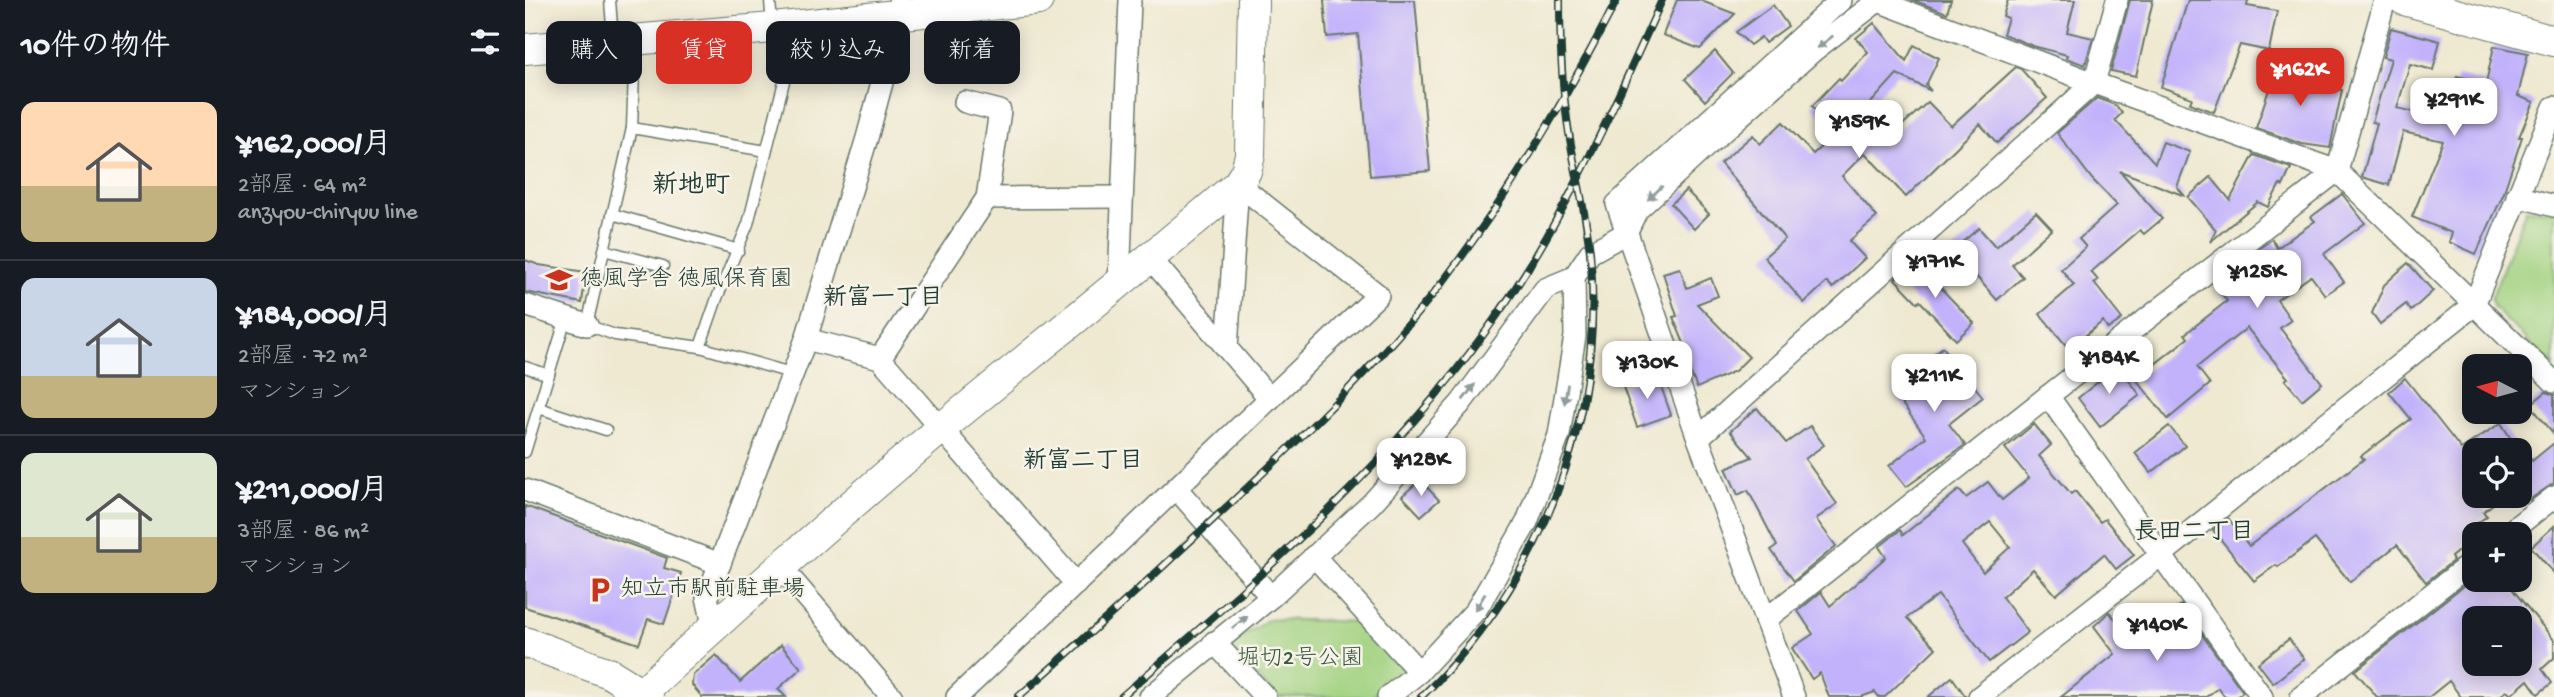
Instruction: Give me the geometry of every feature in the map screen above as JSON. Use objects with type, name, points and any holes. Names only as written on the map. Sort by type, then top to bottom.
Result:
[{"type":"street","points":[[642,39],[780,18],[1038,0]]},
{"type":"street","points":[[1119,283],[1120,197],[1130,0]]},
{"type":"street","points":[[525,642],[609,673],[642,695],[781,566],[941,429],[1151,259],[1238,184],[1247,171],[1249,155],[1253,0]]},
{"type":"street","points":[[1794,697],[1698,438],[1617,204],[1841,0]]},
{"type":"street","points":[[1698,438],[2094,83],[2117,0]]},
{"type":"street","points":[[1765,620],[2337,171],[2385,0]]},
{"type":"street","points":[[2404,0],[2554,41]]},
{"type":"street","points":[[1150,697],[1271,597],[1372,503],[1461,403],[1545,289],[1574,277],[1590,253],[1626,233],[1637,210],[1702,149],[1814,51],[1878,1],[2337,171],[2554,382]]},
{"type":"street","points":[[714,629],[707,597],[806,339],[867,138],[899,8]]},
{"type":"street","points":[[525,49],[546,48]]},
{"type":"street","points":[[880,358],[987,198],[1000,111],[965,102]]},
{"type":"street","points":[[1979,697],[2474,304],[2554,107]]},
{"type":"street","points":[[1227,348],[1238,184]]},
{"type":"street","points":[[957,697],[1378,295],[1238,184]]},
{"type":"street","points":[[2517,196],[2554,206]]},
{"type":"street","points":[[987,198],[1120,197]]},
{"type":"street","points":[[1151,259],[1270,399]]},
{"type":"street","points":[[1388,697],[1419,672],[1476,610],[1527,522],[1559,435],[1575,336],[1574,277]]},
{"type":"street","points":[[525,305],[587,325]]},
{"type":"street","points":[[806,339],[880,358],[1076,584]]},
{"type":"street","points":[[2048,396],[2263,697]]},
{"type":"street","points":[[1176,488],[1271,597]]},
{"type":"street","points":[[525,490],[720,564]]},
{"type":"street","points":[[2522,522],[2554,497]]},
{"type":"street","points":[[1314,556],[1419,672]]},
{"type":"street","points":[[781,566],[892,697]]},
{"type":"street","points":[[2301,697],[2462,570]]},
{"type":"street","points":[[1214,642],[1265,697]]},
{"type":"lane","points":[[610,0],[617,21]]},
{"type":"lane","points":[[700,348],[717,298],[748,224],[766,151],[780,18]]},
{"type":"lane","points":[[628,84],[632,128],[587,325],[615,335],[700,348],[791,373]]},
{"type":"lane","points":[[632,128],[766,151]]},
{"type":"lane","points":[[611,215],[739,250]]},
{"type":"lane","points":[[604,250],[663,266]]},
{"type":"lane","points":[[525,452],[566,318]]},
{"type":"lane","points":[[525,368],[549,376]]},
{"type":"lane","points":[[539,408],[606,430]]},
{"type":"green space","points":[[2526,209],[2554,211],[2554,367],[2494,308],[2491,299]]},
{"type":"green space","name":"堀切2号公園","points":[[1269,619],[1366,622],[1403,663],[1403,673],[1372,697],[1276,697],[1229,646]]},
{"type":"building","points":[[1324,0],[1415,0],[1430,171],[1370,176],[1358,34],[1327,37]]},
{"type":"building","points":[[1677,0],[1699,0],[1735,14],[1700,49],[1663,35]]},
{"type":"building","points":[[1912,0],[1951,0],[1947,13]]},
{"type":"building","points":[[2008,0],[2075,0],[2067,32],[2093,38],[2085,65],[2066,58],[2067,55],[2003,34],[2008,18],[2003,16]]},
{"type":"building","points":[[2130,0],[2153,0],[2136,76],[2111,71]]},
{"type":"building","points":[[2188,0],[2248,0],[2247,6],[2277,11],[2269,51],[2240,45],[2214,112],[2190,103],[2192,98],[2161,87]]},
{"type":"building","points":[[1773,5],[1788,26],[1765,43],[1761,37],[1750,45],[1736,32]]},
{"type":"building","points":[[1874,23],[1906,61],[1914,45],[1939,58],[1926,85],[1931,91],[1897,74],[1870,104],[1897,130],[1928,102],[1951,126],[2016,67],[2021,69],[2047,98],[1997,143],[1980,124],[1906,197],[1865,153],[1842,176],[1877,217],[1849,241],[1865,258],[1833,288],[1827,282],[1804,303],[1764,257],[1785,239],[1720,163],[1753,135],[1760,144],[1783,122],[1813,154],[1838,131],[1812,106],[1839,78],[1841,81],[1868,52],[1856,38]]},
{"type":"building","points":[[2391,28],[2440,41],[2433,70],[2410,64],[2397,108],[2446,119],[2457,76],[2486,83],[2494,46],[2528,53],[2518,96],[2534,102],[2519,137],[2522,137],[2503,195],[2476,254],[2449,242],[2452,233],[2412,217],[2443,141],[2403,132],[2389,185],[2362,177],[2377,123],[2372,122],[2391,59],[2383,57]]},
{"type":"building","points":[[1715,51],[1733,73],[1705,101],[1685,79]]},
{"type":"building","points":[[2278,63],[2318,75],[2315,85],[2342,90],[2330,148],[2302,144],[2256,128]]},
{"type":"building","points":[[2097,98],[2115,105],[2122,113],[2115,120],[2155,163],[2163,142],[2190,152],[2177,187],[2185,196],[2120,171],[2162,219],[2144,234],[2140,230],[2091,272],[2098,280],[2094,283],[2122,319],[2108,329],[2103,321],[2069,349],[2040,314],[2074,285],[2061,269],[2086,247],[2079,239],[2117,205],[2092,179],[2057,133]]},
{"type":"building","points":[[2254,155],[2291,168],[2283,186],[2280,184],[2268,207],[2258,202],[2210,242],[2216,230],[2188,197],[2211,177],[2230,200]]},
{"type":"building","points":[[1686,190],[1709,214],[1694,229],[1671,204]]},
{"type":"building","points":[[2342,194],[2365,223],[2324,254],[2344,282],[2325,295],[2311,276],[2277,300],[2291,320],[2280,328],[2322,383],[2302,400],[2285,380],[2288,378],[2247,328],[2197,367],[2210,384],[2168,419],[2136,379],[2188,338],[2185,334],[2227,301],[2216,286],[2252,260],[2249,256],[2272,239],[2277,248],[2315,221],[2311,217]]},
{"type":"building","points":[[2036,212],[2052,229],[2012,265],[2023,277],[1997,300],[1953,250],[1979,228],[1996,247]]},
{"type":"building","points":[[525,260],[539,265],[586,272],[582,303],[525,292]]},
{"type":"building","points":[[1915,261],[1974,323],[1956,340],[1920,301],[1918,303],[1895,279]]},
{"type":"building","points":[[2408,263],[2433,291],[2411,311],[2406,304],[2380,324],[2372,313],[2384,285]]},
{"type":"building","points":[[1680,268],[1687,288],[1711,278],[1718,296],[1697,304],[1749,357],[1735,371],[1697,388],[1686,362],[1691,360],[1673,317],[1677,316],[1663,273]]},
{"type":"building","points":[[1943,347],[1983,397],[1949,424],[1965,445],[1906,487],[1889,466],[1926,437],[1893,391],[1924,368],[1921,364]]},
{"type":"building","points":[[2118,366],[2140,395],[2100,427],[2078,398]]},
{"type":"building","points":[[1657,375],[1671,415],[1637,427],[1623,387]]},
{"type":"building","points":[[2405,378],[2462,448],[2462,508],[2488,508],[2483,512],[2487,516],[2479,522],[2462,522],[2462,548],[2451,557],[2453,561],[2426,582],[2397,545],[2350,582],[2315,539],[2254,581],[2213,530],[2228,518],[2249,546],[2364,459],[2361,456],[2411,419],[2389,392]]},
{"type":"building","points":[[2546,392],[2554,395],[2554,434],[2532,407],[2532,403]]},
{"type":"building","points":[[1757,408],[1786,443],[1810,426],[1824,445],[1805,459],[1837,504],[1816,519],[1836,546],[1794,581],[1771,550],[1777,546],[1748,490],[1738,495],[1726,468],[1752,457],[1730,431]]},
{"type":"building","points":[[2034,424],[2051,445],[2039,456],[2071,494],[2075,491],[2100,522],[2105,519],[2134,555],[2116,569],[2104,554],[2056,595],[2033,569],[2002,597],[2028,632],[1989,662],[1938,595],[1907,618],[1936,648],[1885,697],[1879,697],[1875,692],[1861,697],[1829,697],[1820,673],[1812,679],[1792,648],[1813,634],[1798,611],[1821,592],[1830,606],[1886,557],[1879,547],[1900,530],[1903,535],[1959,490],[1966,498],[1988,482],[2002,500],[2029,478],[2005,448]],"holes":[[[1990,522],[2010,547],[1983,572],[1962,544]]]},
{"type":"building","points":[[2499,424],[2510,438],[2478,438]]},
{"type":"building","points":[[2169,426],[2185,446],[2151,473],[2135,453]]},
{"type":"building","points":[[2554,443],[2554,483],[2532,498],[2532,461]]},
{"type":"building","points":[[1420,480],[1439,500],[1421,516],[1402,496]]},
{"type":"building","name":"知立市駅前駐車場","points":[[525,506],[667,558],[664,568],[681,573],[664,624],[648,619],[639,644],[525,607]]},
{"type":"building","points":[[2554,526],[2554,573],[2532,548]]},
{"type":"building","points":[[2462,587],[2462,592],[2515,592],[2526,606],[2462,606],[2462,676],[2532,676],[2532,613],[2554,640],[2554,658],[2542,669],[2552,683],[2538,694],[2528,680],[2511,695],[2507,691],[2498,697],[2461,697],[2449,681],[2429,697],[2377,697],[2355,671]]},
{"type":"building","points":[[2181,605],[2243,692],[2236,697],[2225,697],[2218,688],[2206,697],[2061,697],[2115,654],[2094,626],[2109,612],[2134,640]]},
{"type":"building","points":[[2289,639],[2304,659],[2273,683],[2258,663]]},
{"type":"building","points":[[781,645],[801,668],[778,689],[786,697],[702,697],[692,685],[693,675],[716,655],[740,682]]},
{"type":"building","points":[[1952,677],[1966,697],[1928,697]]},
{"type":"railway","points":[[1421,697],[1463,652],[1500,603],[1531,550],[1557,494],[1575,435],[1587,375],[1592,314],[1590,252],[1564,97],[1560,0]]},
{"type":"railway","points":[[1018,697],[1278,459],[1393,342],[1445,279],[1515,178],[1558,108],[1617,0]]},
{"type":"railway","points":[[1121,697],[1219,612],[1314,524],[1360,479],[1446,383],[1486,331],[1538,253],[1583,170],[1662,0]]},
{"type":"place","name":"徳風学舎 徳風保育園","points":[[559,280]]},
{"type":"place","name":"知立市駅前駐車場","points":[[600,590]]},
{"type":"district","name":"新地町","points":[[691,187]]},
{"type":"district","name":"新富一丁目","points":[[883,299]]},
{"type":"district","name":"新富二丁目","points":[[1083,462]]},
{"type":"district","name":"長田二丁目","points":[[2194,533]]}]
